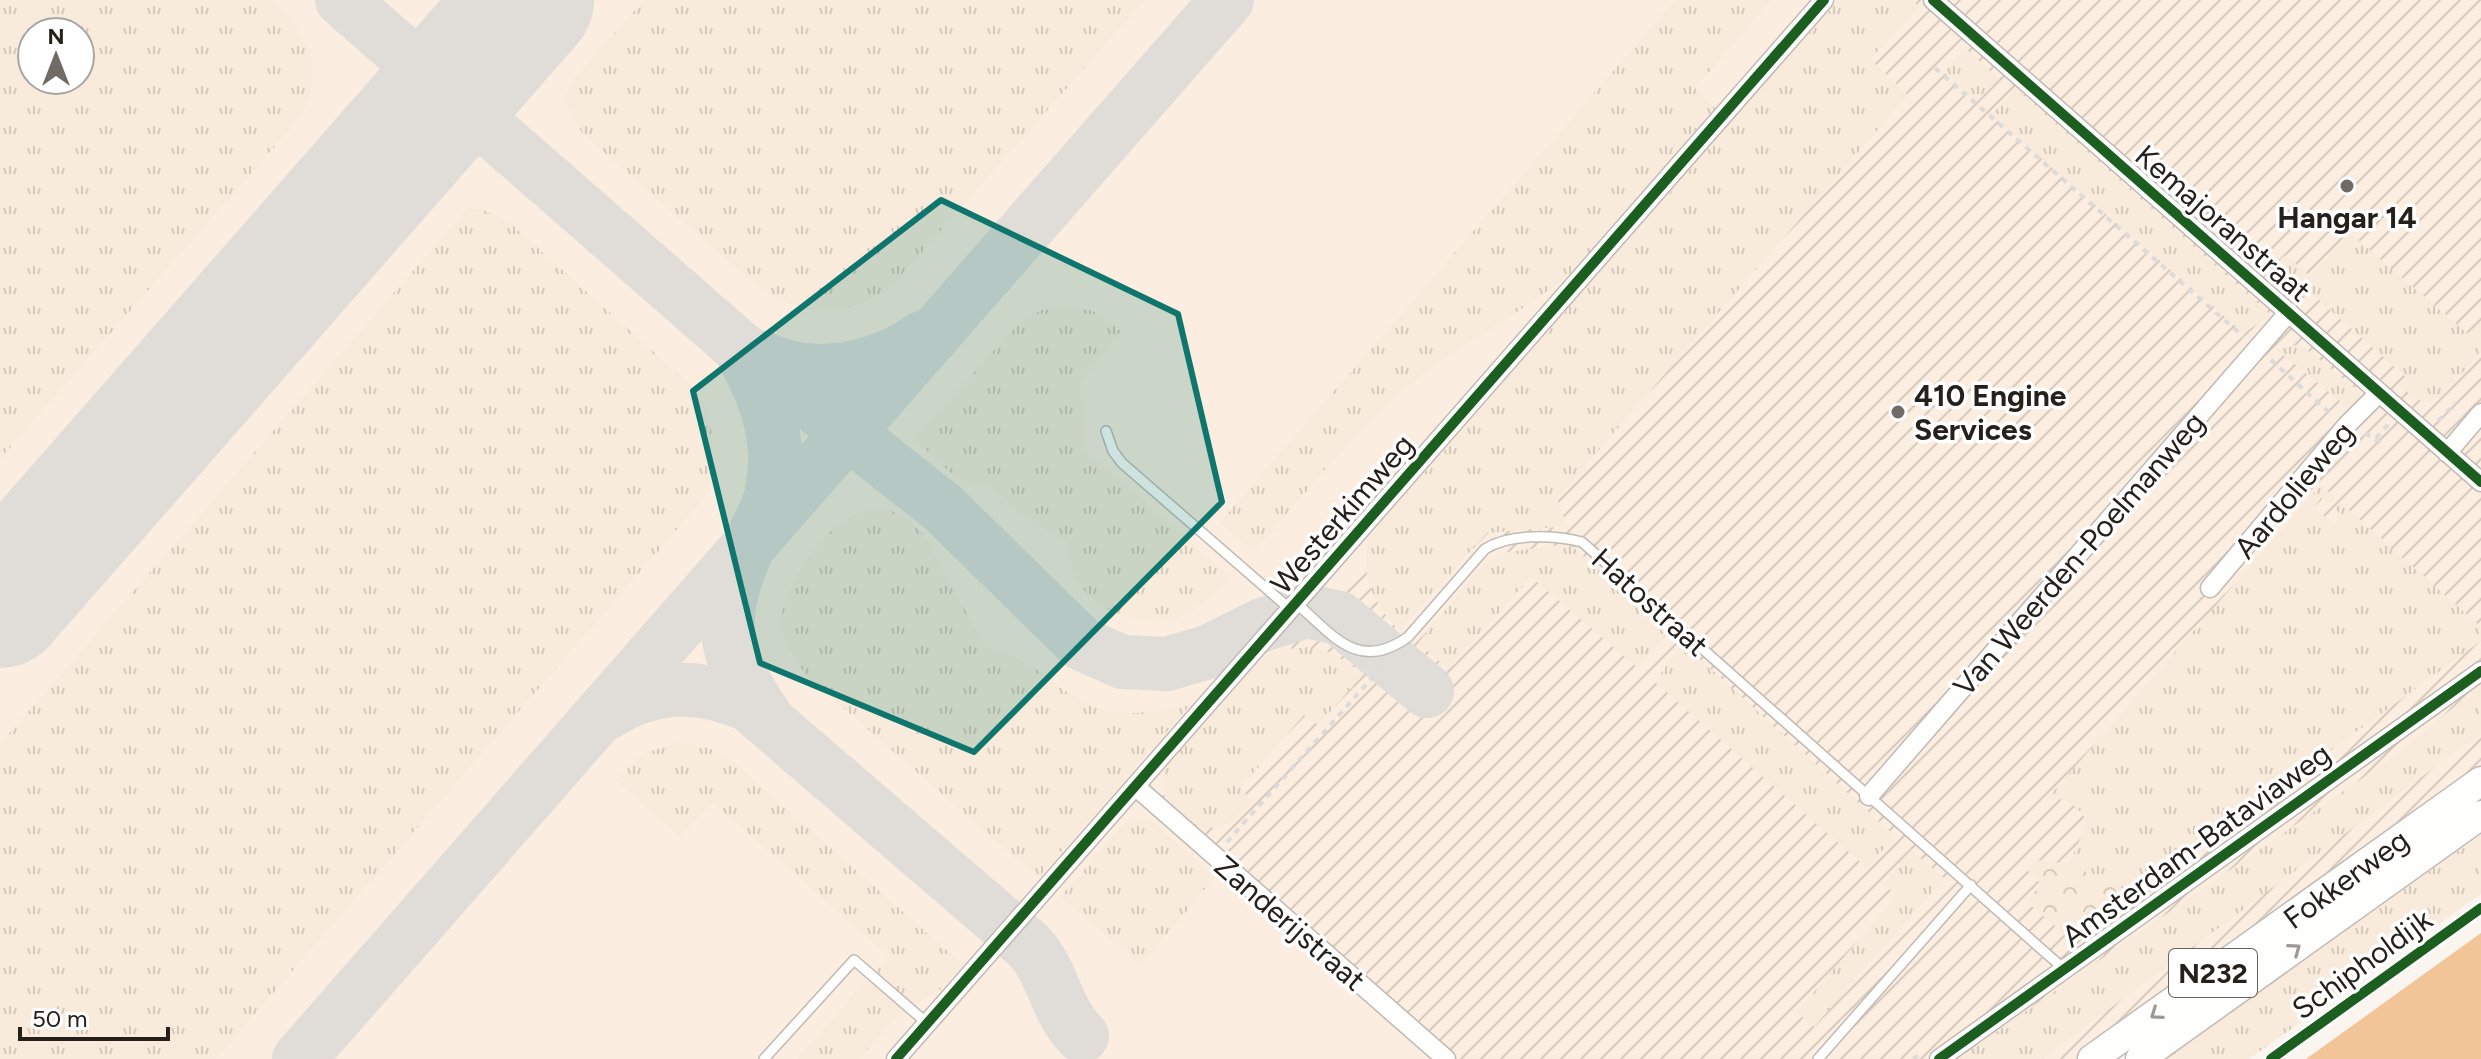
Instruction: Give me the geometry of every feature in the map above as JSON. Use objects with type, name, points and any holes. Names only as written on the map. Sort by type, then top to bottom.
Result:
[{"type":"main road","name":"Fokkerweg","points":[[2092,1059],[2481,781]]},
{"type":"main road","name":"Fokkerweg","points":[[2140,1059],[2481,815]]},
{"type":"street","name":"Westerkimweg","points":[[896,1059],[1824,0]]},
{"type":"street","name":"Kemajoranstraat","points":[[1933,0],[2481,482]]},
{"type":"street","name":"Van Weerden-Poelmanweg","points":[[1869,796],[2289,312]]},
{"type":"street","name":"Aardolieweg","points":[[2210,588],[2347,425],[2379,393]]},
{"type":"street","points":[[2447,453],[2481,413]]},
{"type":"street","name":"Amsterdam-Bataviaweg","points":[[1939,1059],[2481,671]]},
{"type":"street","name":"Zanderijstraat","points":[[1135,786],[1446,1059]]},
{"type":"lane","points":[[1106,431],[1113,451],[1122,463],[1293,606],[1356,652],[1393,648],[1408,637]]},
{"type":"lane","name":"Hatostraat","points":[[1408,637],[1485,549],[1496,542],[1568,538],[1582,542],[2064,969]]},
{"type":"lane","points":[[1818,1059],[1971,885]]},
{"type":"lane","points":[[764,1059],[854,960],[928,1024]]},
{"type":"path","points":[[1935,68],[2249,342]]},
{"type":"path","points":[[2269,359],[2347,425],[2382,444]]},
{"type":"path","points":[[1214,857],[1408,637]]},
{"type":"highlighted area","points":[[941,200],[1178,314],[1222,502],[974,752],[760,663],[693,391]]},
{"type":"shaded area","points":[[0,0],[2481,0],[1998,1059],[0,1059]]},
{"type":"shaded area","points":[[1862,0],[2481,0],[2481,777],[2085,1059],[1440,1059],[1155,802]]},
{"type":"shaded area","points":[[2481,933],[2481,1059],[2306,1059]]},
{"type":"green space","points":[[0,0],[272,0],[296,26],[310,54],[312,85],[299,119],[0,459]]},
{"type":"green space","points":[[644,0],[1145,0],[890,288],[856,305],[822,310],[789,303],[755,285],[582,133],[564,100],[574,78]]},
{"type":"green space","points":[[1675,0],[1772,0],[1695,88],[1715,108],[1574,270],[1535,300],[1433,367],[1391,401],[1350,442],[1254,552],[1219,523]]},
{"type":"green space","points":[[1839,0],[1911,0],[1920,7],[1870,59],[1908,95],[1557,498],[1567,526],[1487,533],[1400,630],[1382,610],[1370,587],[1366,562],[1370,535]]},
{"type":"green space","points":[[1965,48],[1999,79],[1977,102],[1944,72]]},
{"type":"green space","points":[[2015,88],[2271,315],[2244,333],[1991,115]]},
{"type":"green space","points":[[467,209],[481,209],[509,222],[696,390],[708,418],[713,445],[711,473],[701,502],[216,1059],[0,1059],[0,744]]},
{"type":"green space","points":[[2350,233],[2468,334],[2481,321],[2481,352],[2439,398],[2422,402],[2400,387],[2407,378],[2277,263],[2285,255],[2310,276]]},
{"type":"green space","points":[[1069,307],[1093,311],[1121,331],[1081,381],[1084,450],[1232,579],[1199,607],[1176,618],[1139,620],[1103,606],[1084,590],[1077,579],[1067,543],[1016,510],[991,486],[963,484],[914,439],[1017,325],[1041,310]]},
{"type":"green space","points":[[2300,344],[2361,393],[2357,406],[2346,406],[2277,350]]},
{"type":"green space","points":[[2321,485],[2335,498],[2329,504],[2321,498],[2314,508],[2334,524],[2341,516],[2336,509],[2340,502],[2481,627],[2481,641],[2134,894],[2069,864],[2087,823],[2082,813],[2065,799],[2045,801]]},
{"type":"green space","points":[[888,509],[909,520],[923,534],[986,648],[1028,664],[1075,697],[1100,709],[1139,713],[1191,704],[1038,878],[808,677],[786,642],[782,615],[786,599],[813,552],[846,519],[872,510]]},
{"type":"green space","points":[[1572,546],[1668,632],[1638,668],[1531,577],[1448,669],[1418,643],[1485,562],[1507,552]]},
{"type":"green space","points":[[1682,643],[1895,836],[1867,868],[1655,682]]},
{"type":"green space","points":[[1309,647],[1332,653],[1364,674],[1318,725],[1304,715],[1240,788],[1252,801],[1239,814],[1217,827],[1196,825],[1163,794],[1163,770],[1261,657],[1278,650]]},
{"type":"green space","points":[[2481,685],[2481,733],[2042,1059],[1957,1059],[2390,759]]},
{"type":"green space","points":[[675,743],[709,748],[735,763],[963,965],[940,990],[897,1016],[859,1059],[797,1059],[888,956],[713,803],[680,837],[616,780],[643,754]]},
{"type":"green space","points":[[1149,819],[1216,876],[1141,965],[1060,897],[1124,823]]},
{"type":"green space","points":[[2481,835],[2481,894],[2249,1059],[2166,1059],[2175,1049]]},
{"type":"green space","points":[[1911,850],[1944,878],[1814,1027],[1797,1012],[1896,896],[1884,883]]},
{"type":"green space","points":[[2036,860],[2069,864],[2134,894],[2112,903],[2071,940],[2027,902],[2041,884],[2027,870]]},
{"type":"taxiway","points":[[342,0],[738,346],[943,508],[1082,644],[1122,662],[1167,664],[1208,652],[1262,625],[1307,611],[1339,618],[1427,691]]},
{"type":"taxiway","points":[[299,1059],[1227,0]]},
{"type":"taxiway","points":[[489,130],[475,95],[477,67],[516,13]]},
{"type":"taxiway","points":[[403,143],[414,120],[419,99],[416,78],[404,55]]},
{"type":"taxiway","points":[[760,357],[801,370],[843,369],[884,358],[922,338]]},
{"type":"taxiway","points":[[743,355],[766,406],[775,459],[771,496],[736,576],[730,598],[729,638],[741,675],[766,717]]},
{"type":"taxiway","points":[[607,713],[642,696],[677,690],[712,693],[749,705],[1028,945],[1044,967],[1066,1015],[1082,1036]]},
{"type":"runway","points":[[0,602],[528,0]]},
{"type":"cycle path","points":[[896,1059],[1824,0]]},
{"type":"cycle path","points":[[1933,0],[2481,482]]},
{"type":"cycle path","points":[[1939,1059],[2481,671]]},
{"type":"cycle path","name":"Schipholdijk","points":[[2271,1059],[2481,908]]},
{"type":"place","name":"Hangar 14","points":[[2347,186]]},
{"type":"place","name":"410 Engine Services","points":[[1898,412]]}]
